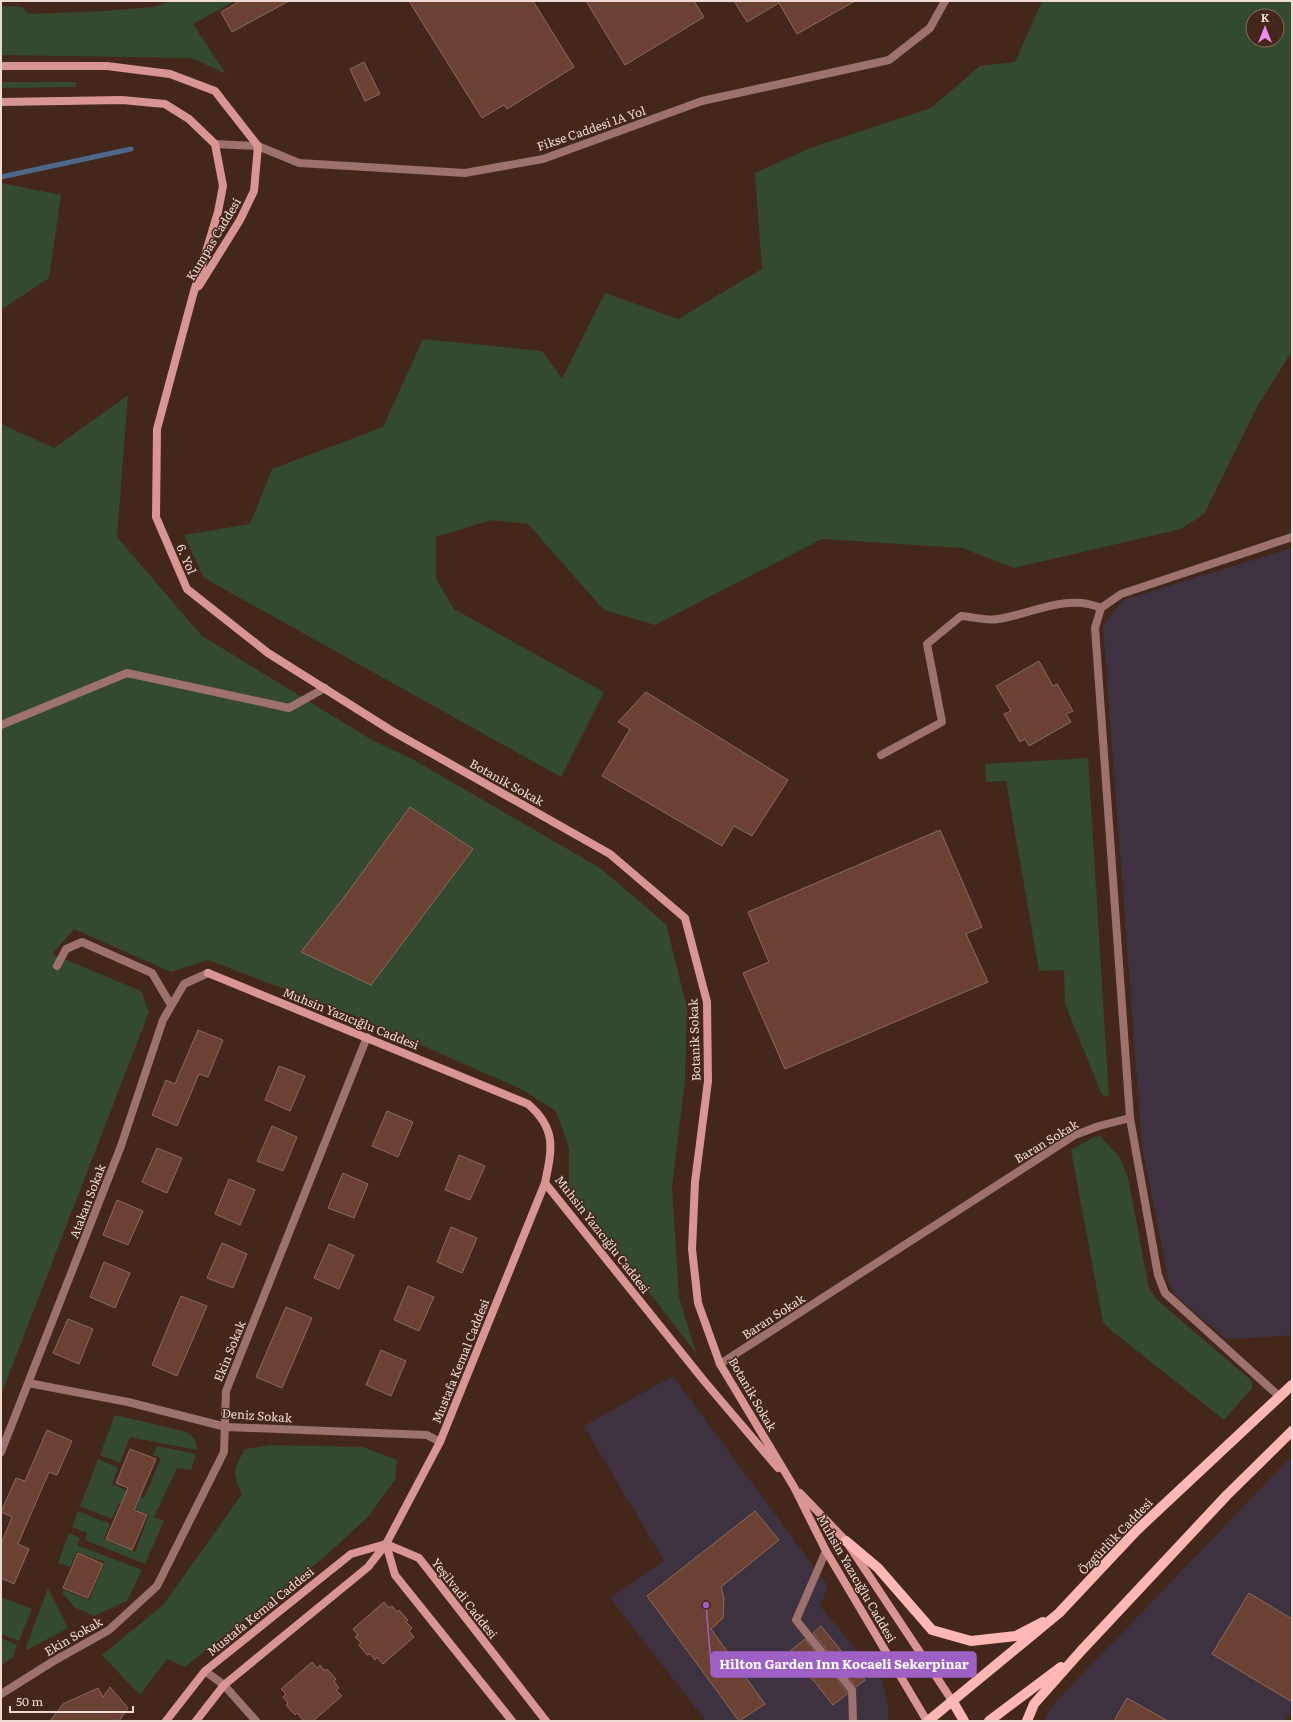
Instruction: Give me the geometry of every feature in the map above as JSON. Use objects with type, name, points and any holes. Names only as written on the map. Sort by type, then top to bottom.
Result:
[{"type":"main road","points":[[1,66],[107,66],[170,74],[215,91],[258,146]]},
{"type":"main road","points":[[1,102],[122,100],[165,104],[189,119],[215,144]]},
{"type":"main road","name":"Kumpas Caddesi","points":[[193,295],[218,212],[223,186],[215,144]]},
{"type":"main road","name":"Kumpas Caddesi","points":[[193,295],[240,220],[254,191],[258,146]]},
{"type":"main road","name":"6. Yol","points":[[193,295],[157,429],[156,517],[187,589],[268,653],[392,731]]},
{"type":"main road","name":"Botanik Sokak","points":[[392,731],[610,854],[685,918],[707,1002],[708,1081],[696,1182],[692,1249],[698,1303],[720,1364],[794,1487]]},
{"type":"main road","name":"Muhsin Yazıcığlu Caddesi","points":[[208,973],[528,1104],[540,1114],[549,1132],[550,1159],[545,1183],[705,1382],[794,1487],[846,1540],[953,1702]]},
{"type":"main road","name":"Mustafa Kemal Caddesi","points":[[196,1721],[224,1685],[368,1568],[386,1544],[440,1442],[545,1183]]},
{"type":"main road","name":"Özgürlük Caddesi","points":[[928,1721],[1059,1614],[1137,1530],[1292,1386]]},
{"type":"main road","points":[[1027,1721],[1034,1704],[1080,1652],[1227,1495],[1292,1431]]},
{"type":"main road","name":"Muhsin Yazıcığlu Caddesi","points":[[794,1487],[826,1551],[928,1721]]},
{"type":"main road","points":[[846,1540],[878,1568],[932,1630],[971,1641],[1016,1636],[1059,1614]]},
{"type":"main road","points":[[386,1544],[395,1575],[512,1721]]},
{"type":"main road","name":"Mustafa Kemal Caddesi","points":[[166,1721],[205,1671],[351,1554],[386,1544]]},
{"type":"main road","name":"Yeşilvadi Caddesi","points":[[386,1544],[419,1558],[546,1721]]},
{"type":"main road","points":[[989,1721],[1080,1652]]},
{"type":"main road","points":[[953,1702],[964,1721]]},
{"type":"street","name":"Fikse Caddesi 1A Yol","points":[[215,144],[258,146],[299,163],[466,173],[543,159],[702,101],[889,60],[930,28],[945,1]]},
{"type":"street","points":[[1280,1397],[1165,1293],[1158,1274],[1130,1118],[1095,628],[1101,608],[1121,594],[1292,537]]},
{"type":"street","points":[[881,755],[942,722],[927,644],[961,616],[997,620],[1068,602],[1091,603],[1101,608]]},
{"type":"street","points":[[1,725],[127,673],[289,708],[324,688]]},
{"type":"street","points":[[58,966],[66,949],[82,942],[152,973],[171,1005]]},
{"type":"street","name":"Atakan Sokak","points":[[1,1452],[118,1153],[163,1020],[184,984],[208,973]]},
{"type":"street","name":"Ekin Sokak","points":[[1,1694],[45,1666],[108,1630],[157,1586],[224,1452],[226,1391],[367,1037]]},
{"type":"street","name":"Baran Sokak","points":[[720,1364],[1075,1135],[1099,1126],[1130,1118]]},
{"type":"street","name":"Deniz Sokak","points":[[28,1383],[128,1402],[226,1427],[427,1435],[440,1442]]},
{"type":"street","points":[[826,1551],[796,1620],[852,1690],[853,1721]]},
{"type":"street","points":[[205,1671],[224,1685],[256,1721]]},
{"type":"shaded area","points":[[1292,548],[1292,1335],[1237,1339],[1225,1338],[1175,1295],[1169,1284],[1142,1146],[1103,626],[1123,600]]},
{"type":"shaded area","points":[[673,1376],[828,1586],[820,1606],[882,1681],[888,1705],[888,1721],[706,1721],[610,1598],[664,1561],[584,1426]]},
{"type":"shaded area","points":[[1292,1456],[1292,1710],[1285,1721],[1043,1721],[1053,1705]]},
{"type":"green space","points":[[172,1],[235,1],[193,24],[226,74],[192,58],[1,55],[1,6],[22,7],[29,14],[153,7]]},
{"type":"green space","points":[[1042,1],[1292,1],[1292,351],[1257,407],[1204,514],[1181,529],[1014,568],[962,548],[822,539],[655,625],[604,610],[528,524],[492,520],[436,537],[436,579],[454,609],[604,692],[561,777],[204,578],[184,535],[250,524],[272,469],[383,427],[423,339],[542,351],[562,379],[605,293],[678,319],[762,269],[755,173],[810,148],[931,108],[980,66],[1015,62]]},
{"type":"green space","points":[[1,82],[76,82],[76,87],[1,88]]},
{"type":"green space","points":[[1,183],[61,195],[49,278],[1,310]]},
{"type":"green space","points":[[128,395],[117,537],[202,636],[372,740],[414,760],[600,868],[666,924],[687,1008],[685,1080],[672,1187],[679,1297],[696,1353],[569,1189],[569,1148],[556,1111],[521,1089],[353,1015],[208,960],[171,972],[74,929],[52,954],[141,991],[149,1012],[1,1395],[1,424],[54,448]]},
{"type":"green space","points":[[1088,758],[1109,1097],[1102,1095],[1065,1004],[1064,970],[1039,971],[1006,781],[986,782],[985,764]]},
{"type":"green space","points":[[1100,1136],[1120,1158],[1128,1178],[1149,1288],[1157,1300],[1252,1381],[1252,1388],[1224,1420],[1112,1331],[1103,1322],[1071,1150],[1094,1137]]},
{"type":"green space","points":[[115,1415],[183,1431],[194,1438],[197,1450],[130,1437],[120,1463],[100,1455]]},
{"type":"green space","points":[[272,1445],[363,1447],[397,1460],[395,1480],[368,1517],[323,1558],[185,1667],[167,1659],[140,1695],[102,1655],[163,1605],[242,1494],[235,1471],[245,1449]]},
{"type":"green space","points":[[157,1446],[196,1454],[191,1470],[177,1468],[154,1517],[164,1521],[145,1564],[85,1540],[87,1533],[72,1527],[78,1511],[110,1524],[104,1539],[135,1552],[149,1515],[119,1503],[112,1519],[80,1506],[98,1459],[118,1468],[112,1484],[144,1498],[161,1458],[153,1455]]},
{"type":"green space","points":[[69,1533],[80,1538],[77,1545],[142,1570],[127,1601],[94,1616],[74,1607],[62,1592],[64,1590],[89,1600],[105,1562],[77,1552],[70,1567],[58,1563]]},
{"type":"green space","points":[[48,1588],[68,1628],[27,1650],[26,1647]]},
{"type":"green space","points":[[1,1597],[32,1609],[19,1641],[1,1634]]},
{"type":"green space","points":[[1,1638],[17,1645],[13,1657],[1,1666]]},
{"type":"building","points":[[240,1],[289,1],[232,32],[221,12]]},
{"type":"building","points":[[409,1],[533,1],[574,67],[507,109],[504,105],[482,118]]},
{"type":"building","points":[[586,1],[694,1],[704,17],[625,65]]},
{"type":"building","points":[[734,1],[855,1],[797,34],[779,3],[747,22]]},
{"type":"building","points":[[364,62],[380,94],[365,101],[350,69]]},
{"type":"building","points":[[1039,661],[1053,686],[1057,684],[1073,711],[1066,714],[1071,722],[1029,746],[1025,739],[1020,742],[1004,714],[1011,711],[996,686]]},
{"type":"building","points":[[646,692],[788,780],[752,836],[734,826],[722,846],[602,776],[630,729],[618,722]]},
{"type":"building","points":[[410,807],[473,849],[371,985],[301,952],[346,895]]},
{"type":"building","points":[[940,830],[982,927],[966,934],[988,982],[785,1069],[743,973],[769,962],[748,912]]},
{"type":"building","points":[[198,1030],[223,1040],[208,1077],[199,1074],[177,1126],[152,1115],[166,1080],[175,1084]]},
{"type":"building","points":[[279,1066],[305,1076],[290,1111],[265,1100]]},
{"type":"building","points":[[387,1111],[413,1122],[398,1157],[372,1146]]},
{"type":"building","points":[[272,1126],[297,1137],[283,1171],[257,1161]]},
{"type":"building","points":[[157,1148],[182,1158],[167,1193],[142,1182]]},
{"type":"building","points":[[459,1155],[485,1166],[470,1200],[445,1190]]},
{"type":"building","points":[[343,1173],[368,1184],[354,1218],[328,1208]]},
{"type":"building","points":[[229,1179],[255,1190],[240,1225],[215,1214]]},
{"type":"building","points":[[117,1200],[143,1211],[128,1245],[103,1235]]},
{"type":"building","points":[[451,1227],[477,1238],[462,1273],[437,1262]]},
{"type":"building","points":[[222,1243],[247,1254],[233,1288],[207,1278]]},
{"type":"building","points":[[329,1244],[354,1255],[339,1289],[314,1278]]},
{"type":"building","points":[[104,1262],[130,1273],[115,1308],[90,1297]]},
{"type":"building","points":[[408,1286],[434,1297],[419,1331],[394,1320]]},
{"type":"building","points":[[181,1296],[207,1306],[177,1376],[152,1365]]},
{"type":"building","points":[[286,1307],[312,1318],[282,1388],[256,1377]]},
{"type":"building","points":[[68,1319],[93,1329],[79,1364],[53,1353]]},
{"type":"building","points":[[381,1350],[406,1361],[391,1396],[366,1385]]},
{"type":"building","points":[[47,1430],[72,1441],[57,1475],[49,1472],[18,1544],[29,1549],[14,1584],[1,1578],[1,1544],[12,1517],[1,1512],[16,1478],[25,1481]]},
{"type":"building","points":[[130,1449],[156,1459],[134,1510],[147,1515],[132,1550],[106,1539],[128,1488],[116,1483]]},
{"type":"building","points":[[755,1511],[779,1540],[721,1587],[724,1598],[723,1618],[711,1629],[765,1704],[739,1721],[647,1596]]},
{"type":"building","points":[[78,1553],[103,1564],[88,1598],[63,1588]]},
{"type":"building","points":[[1249,1593],[1292,1619],[1292,1702],[1212,1654]]},
{"type":"building","points":[[384,1602],[389,1608],[392,1606],[397,1612],[399,1610],[408,1620],[406,1622],[412,1628],[409,1631],[414,1637],[383,1664],[377,1657],[375,1660],[370,1654],[367,1655],[359,1645],[361,1643],[355,1637],[358,1635],[353,1629]]},
{"type":"building","points":[[821,1626],[865,1680],[856,1687],[813,1633]]},
{"type":"building","points":[[805,1639],[847,1692],[847,1694],[833,1705],[790,1651]]},
{"type":"building","points":[[312,1662],[317,1668],[320,1665],[325,1671],[327,1669],[336,1679],[334,1681],[339,1688],[336,1690],[342,1696],[313,1721],[304,1721],[297,1713],[295,1715],[286,1705],[288,1703],[283,1697],[286,1694],[281,1689]]},
{"type":"building","points":[[110,1687],[128,1708],[119,1721],[50,1721],[63,1704],[98,1688],[103,1697]]},
{"type":"building","points":[[1127,1698],[1168,1721],[1114,1721]]},
{"type":"waterway","points":[[1,177],[131,149]]},
{"type":"place","name":"Hilton Garden Inn Kocaeli Sekerpinar","points":[[706,1605]]}]
